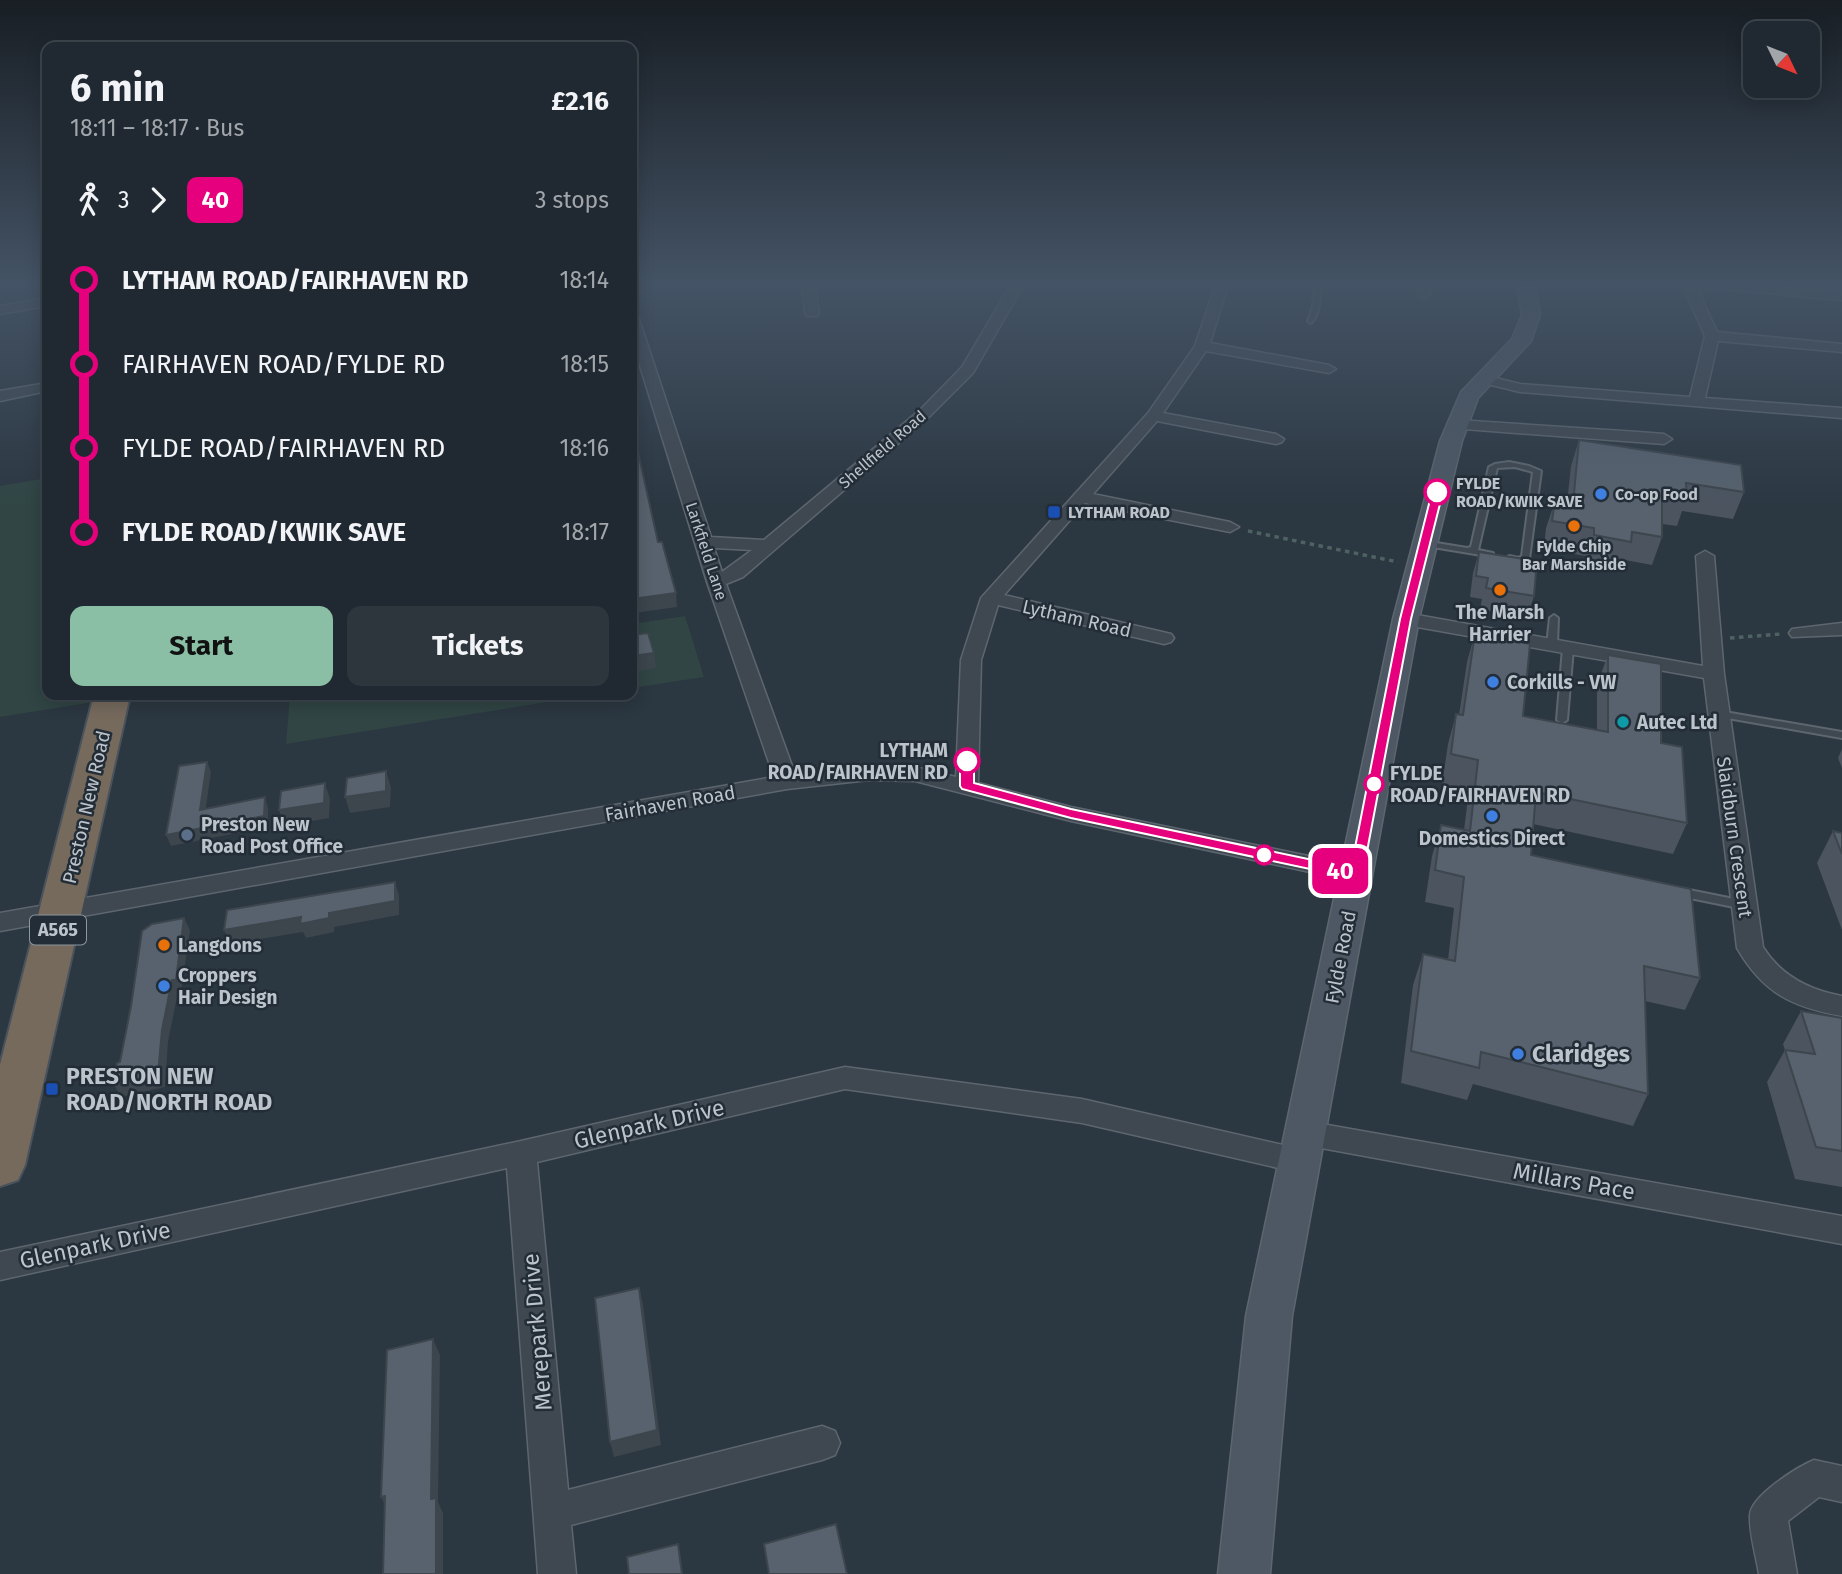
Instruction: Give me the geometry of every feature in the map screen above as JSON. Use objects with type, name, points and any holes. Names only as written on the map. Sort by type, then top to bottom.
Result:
[{"type":"highway","name":"Preston New Road","points":[[0,1165],[112,700]]},
{"type":"street","name":"Larkfield Lane","points":[[645,359],[716,582],[787,782]]},
{"type":"street","name":"Shellfield Road","points":[[716,582],[736,573],[925,412],[968,370],[975,359]]},
{"type":"street","name":"Lytham Road","points":[[967,786],[971,660],[991,598],[1153,416],[1193,359]]},
{"type":"street","points":[[1276,359],[1329,369]]},
{"type":"street","name":"Fylde Road","points":[[1244,1574],[1269,1316],[1406,619],[1457,425],[1468,396],[1503,359]]},
{"type":"street","points":[[1696,403],[1707,359]]},
{"type":"street","points":[[1484,379],[1520,388],[1842,413]]},
{"type":"street","points":[[0,396],[42,388]]},
{"type":"street","points":[[1153,416],[1276,439]]},
{"type":"street","points":[[1457,425],[1572,430],[1647,437],[1665,446]]},
{"type":"street","points":[[1082,497],[1230,527]]},
{"type":"street","points":[[703,542],[768,546]]},
{"type":"street","name":"Slaidburn Crescent","points":[[1705,556],[1714,674],[1750,948],[1761,968],[1780,985],[1820,1003],[1842,1006]]},
{"type":"street","name":"Lytham Road","points":[[991,598],[1164,638]]},
{"type":"street","points":[[1406,619],[1714,674]]},
{"type":"street","points":[[1799,633],[1842,629]]},
{"type":"street","name":"Fairhaven Road","points":[[0,922],[787,782],[869,773],[903,774],[967,786],[1071,814],[1357,874]]},
{"type":"street","name":"Glenpark Drive","points":[[0,1266],[521,1153],[845,1078],[1082,1111],[1303,1147]]},
{"type":"street","name":"Millars Pace","points":[[1303,1147],[1842,1230]]},
{"type":"street","name":"Merepark Drive","points":[[521,1153],[557,1574]]},
{"type":"street","points":[[552,1511],[822,1443]]},
{"type":"street","points":[[1778,1574],[1768,1513],[1814,1478],[1842,1484]]},
{"type":"lane","points":[[1421,554],[1475,549],[1493,467],[1503,464],[1536,471],[1526,557],[1520,561],[1467,551]]},
{"type":"lane","points":[[1554,618],[1560,647],[1562,720]]},
{"type":"lane","points":[[1719,714],[1842,735]]},
{"type":"lane","points":[[1665,889],[1744,905]]},
{"type":"path","points":[[1230,527],[1421,554]]},
{"type":"path","points":[[1711,640],[1799,633]]},
{"type":"green space","points":[[42,479],[42,700],[94,702],[0,717],[0,486]]},
{"type":"green space","points":[[685,616],[704,677],[637,687],[637,623]]},
{"type":"green space","points":[[290,700],[560,700],[286,744]]},
{"type":"building","points":[[1579,440],[1741,465],[1744,492],[1686,483],[1687,499],[1662,495],[1662,537],[1632,532],[1631,542],[1594,535],[1594,528],[1552,521],[1555,501],[1573,504]]},
{"type":"building","points":[[637,448],[658,542],[662,542],[676,593],[637,598]]},
{"type":"building","points":[[1479,552],[1537,561],[1534,596],[1486,588],[1488,578],[1476,576]]},
{"type":"building","points":[[648,633],[654,653],[637,655],[637,634]]},
{"type":"building","points":[[1475,633],[1530,644],[1523,716],[1608,732],[1608,655],[1661,664],[1661,743],[1682,747],[1687,823],[1536,792],[1531,855],[1691,889],[1700,978],[1644,966],[1648,1094],[1481,1052],[1479,1068],[1411,1051],[1423,954],[1455,961],[1464,877],[1435,870],[1441,825],[1470,831],[1478,760],[1451,754],[1456,714],[1463,715]]},
{"type":"building","points":[[207,762],[200,810],[265,797],[264,816],[166,835],[179,766]]},
{"type":"building","points":[[386,771],[386,791],[345,797],[347,778]]},
{"type":"building","points":[[325,783],[324,803],[279,810],[281,791]]},
{"type":"building","points":[[1833,831],[1842,833],[1842,854]]},
{"type":"building","points":[[395,882],[395,901],[329,913],[329,918],[300,924],[301,917],[224,930],[227,910]]},
{"type":"building","points":[[184,918],[176,980],[172,980],[162,1030],[158,1074],[114,1085],[131,1006],[142,931],[152,924]]},
{"type":"building","points":[[1801,1011],[1842,1018],[1842,1151],[1816,1147],[1785,1050],[1815,1054]]},
{"type":"building","points":[[639,1288],[657,1430],[610,1442],[595,1298]]},
{"type":"building","points":[[433,1339],[431,1499],[436,1498],[436,1574],[383,1574],[385,1496],[381,1497],[387,1350]]},
{"type":"building","points":[[836,1524],[847,1574],[769,1574],[764,1544]]},
{"type":"building","points":[[678,1544],[682,1574],[629,1574],[627,1557]]},
{"type":"bus line","name":"40","points":[[967,761],[967,786],[1071,814],[1357,874],[1406,619],[1437,492]]},
{"type":"place","name":"FYLDE ROAD/KWIK SAVE","points":[[1437,492]]},
{"type":"place","name":"Co-op Food","points":[[1601,494]]},
{"type":"place","name":"LYTHAM ROAD","points":[[1054,512]]},
{"type":"place","name":"Fylde Chip Bar Marshside","points":[[1574,526]]},
{"type":"place","name":"The Marsh Harrier","points":[[1500,590]]},
{"type":"place","name":"Corkills - VW","points":[[1493,682]]},
{"type":"place","name":"Autec Ltd","points":[[1623,722]]},
{"type":"place","name":"LYTHAM ROAD/FAIRHAVEN RD","points":[[967,761]]},
{"type":"place","name":"FYLDE ROAD/FAIRHAVEN RD","points":[[1374,784]]},
{"type":"place","name":"Domestics Direct","points":[[1492,816]]},
{"type":"place","name":"Preston New Road Post Office","points":[[187,835]]},
{"type":"place","name":"Langdons","points":[[164,945]]},
{"type":"place","name":"Croppers Hair Design","points":[[164,986]]},
{"type":"place","name":"Claridges","points":[[1518,1054]]},
{"type":"place","name":"PRESTON NEW ROAD/NORTH ROAD","points":[[52,1089]]}]
